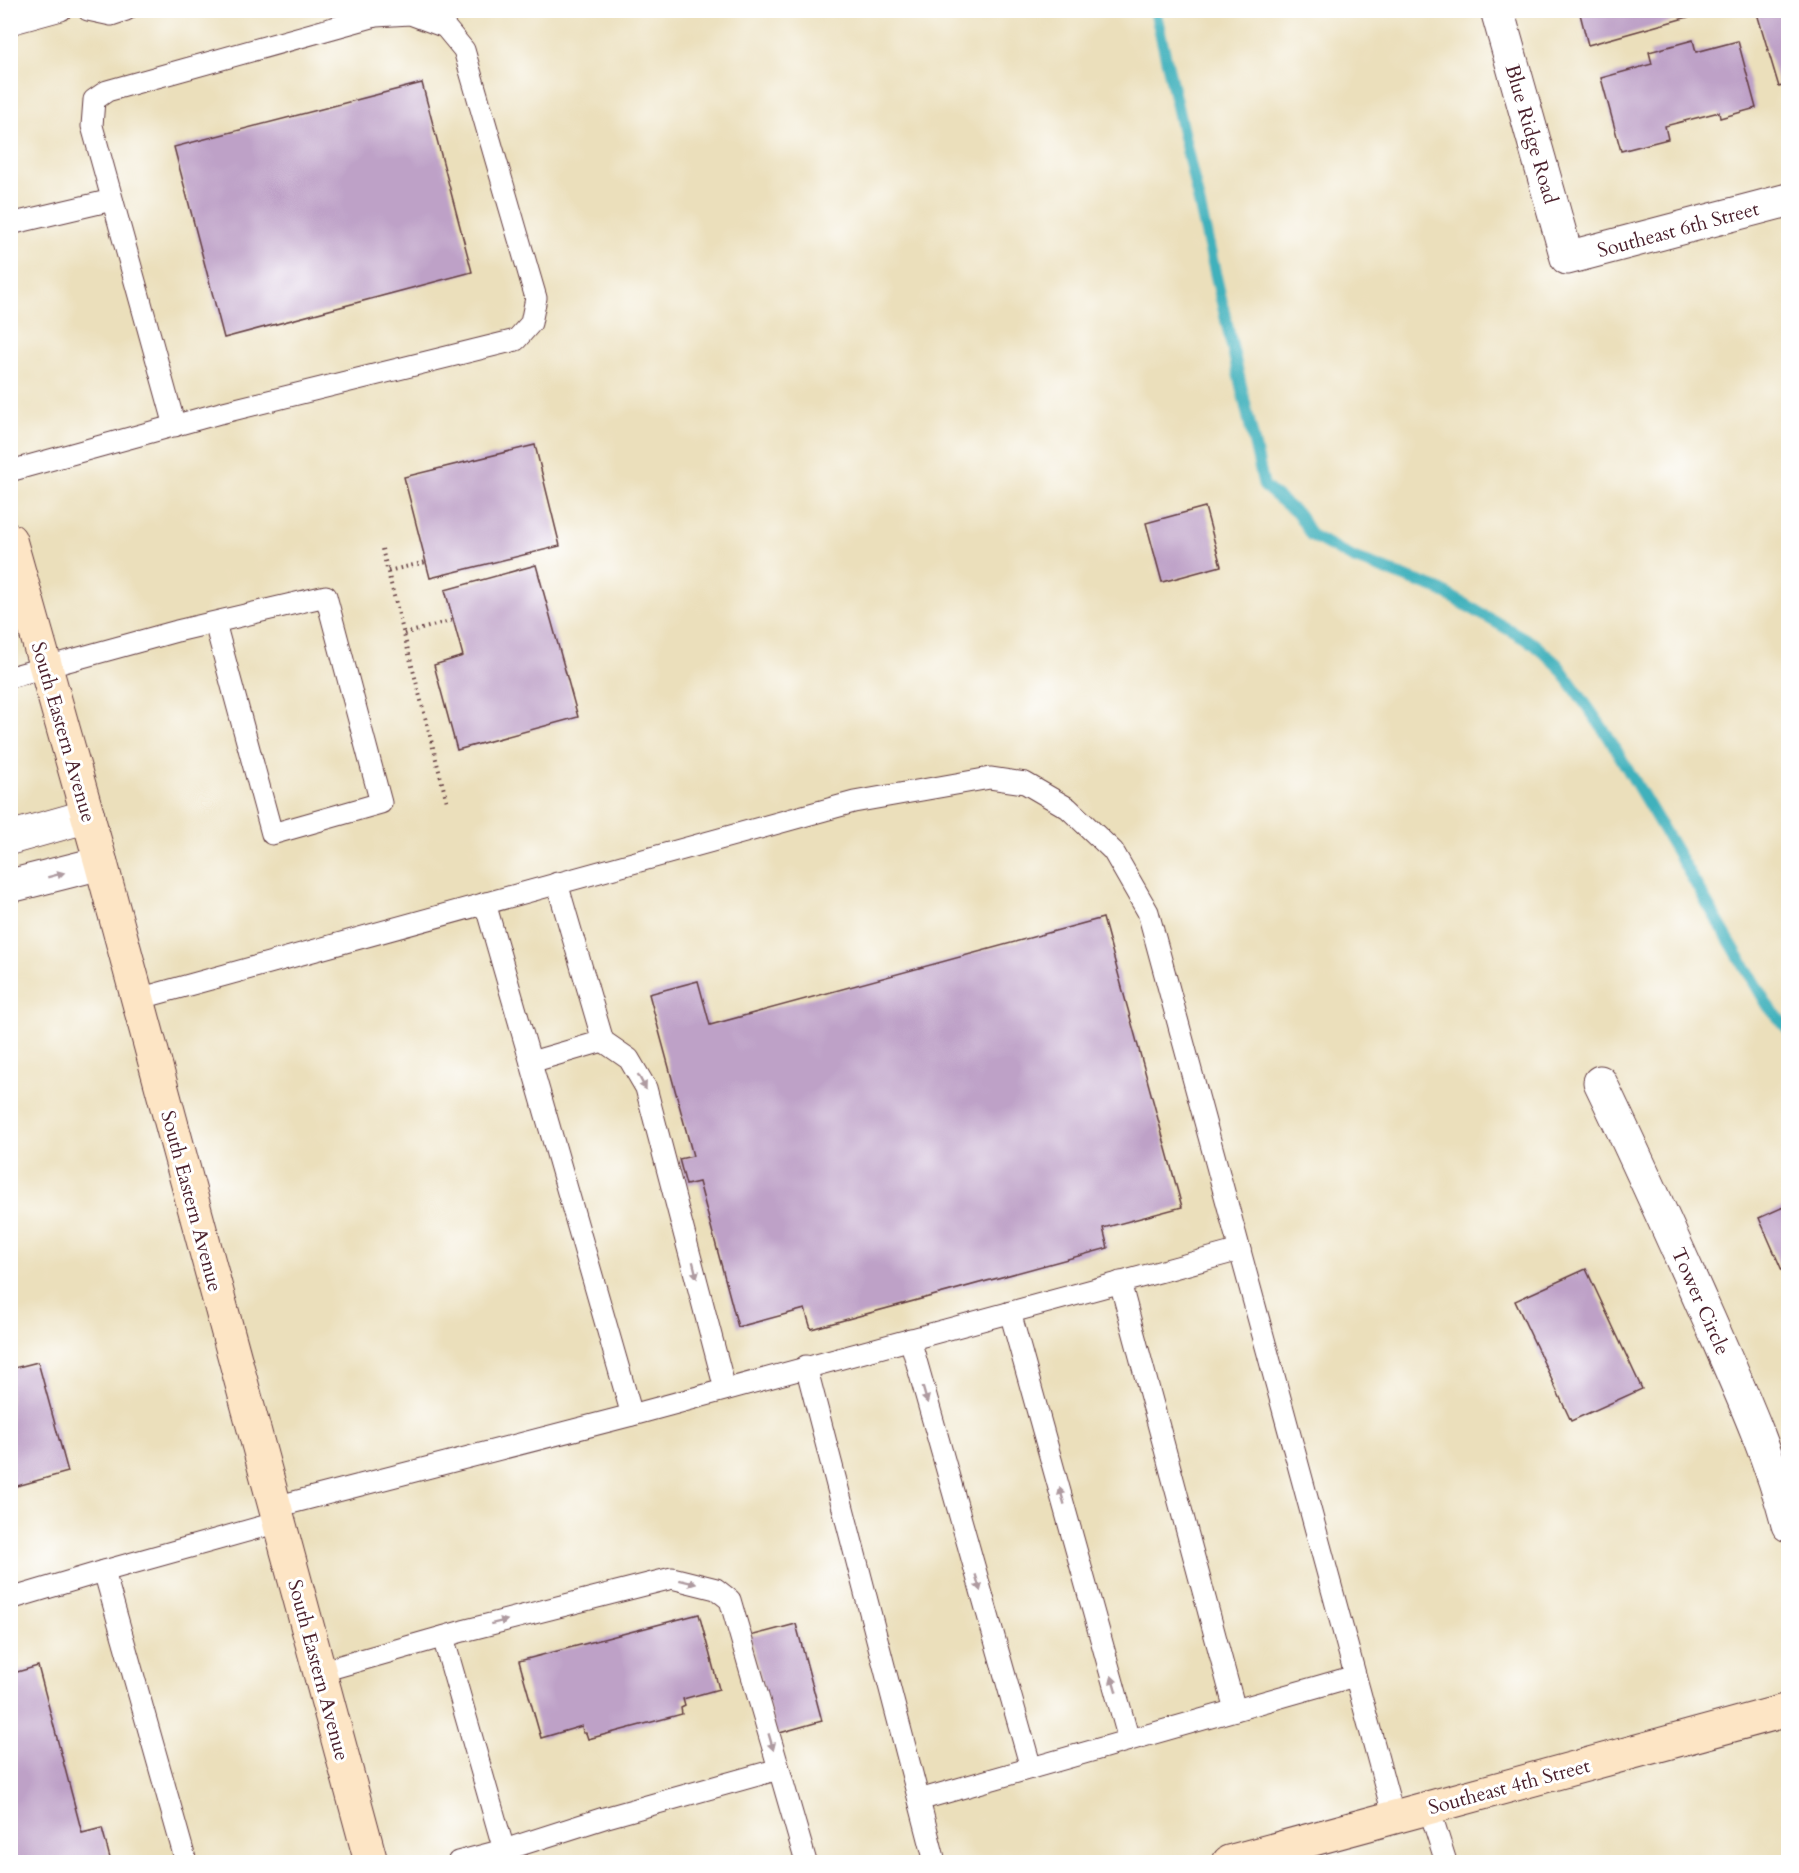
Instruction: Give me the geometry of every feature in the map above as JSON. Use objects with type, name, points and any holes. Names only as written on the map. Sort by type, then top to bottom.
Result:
[{"type":"main road","name":"South Eastern Avenue","points":[[10,540],[101,863],[371,1863]]},
{"type":"main road","name":"Southeast 4th Street","points":[[1231,1862],[1788,1710]]},
{"type":"street","name":"Blue Ridge Road","points":[[1497,10],[1567,258]]},
{"type":"street","name":"Southeast 6th Street","points":[[1567,258],[1788,200]]},
{"type":"street","points":[[10,838],[88,816]]},
{"type":"street","points":[[10,886],[101,863]]},
{"type":"street","name":"Tower Circle","points":[[1600,1082],[1643,1171],[1741,1392],[1779,1463],[1780,1494],[1788,1525]]},
{"type":"lane","points":[[88,10],[111,15],[126,10]]},
{"type":"lane","points":[[10,24],[56,11]]},
{"type":"lane","points":[[10,471],[175,426],[516,340],[531,323],[536,298],[464,50],[445,27],[410,14],[376,16],[107,91],[94,100],[92,126],[175,426]]},
{"type":"lane","points":[[10,224],[112,200]]},
{"type":"lane","points":[[10,677],[215,623],[326,596],[381,803],[272,834],[215,623]]},
{"type":"lane","points":[[138,999],[854,802],[990,778],[1025,783],[1068,808],[1113,851],[1148,912],[1394,1818]]},
{"type":"lane","points":[[557,883],[603,1041],[629,1059],[646,1088],[725,1389]]},
{"type":"lane","points":[[485,903],[632,1415]]},
{"type":"lane","points":[[531,1062],[603,1041]]},
{"type":"lane","points":[[10,1599],[277,1515],[806,1366],[1240,1250]]},
{"type":"lane","points":[[1120,1282],[1235,1710]]},
{"type":"lane","points":[[1010,1312],[1129,1740]]},
{"type":"lane","points":[[910,1339],[1031,1768]]},
{"type":"lane","points":[[806,1366],[935,1863]]},
{"type":"lane","points":[[104,1571],[186,1863]]},
{"type":"lane","points":[[320,1672],[443,1637],[672,1578],[716,1589],[730,1600],[806,1863]]},
{"type":"lane","points":[[443,1637],[514,1852]]},
{"type":"lane","points":[[919,1800],[1355,1676]]},
{"type":"lane","points":[[458,1863],[514,1852],[604,1818],[779,1769]]},
{"type":"lane","points":[[1429,1808],[1446,1863]]},
{"type":"path","points":[[382,549],[447,802]]},
{"type":"path","points":[[388,571],[426,562]]},
{"type":"path","points":[[404,634],[453,620]]},
{"type":"building","points":[[1579,10],[1705,10],[1706,12],[1588,45]]},
{"type":"building","points":[[1756,10],[1788,10],[1788,84],[1779,87]]},
{"type":"building","points":[[1693,40],[1696,52],[1738,41],[1756,108],[1720,118],[1719,112],[1665,126],[1668,139],[1621,151],[1601,78],[1652,64],[1649,52]]},
{"type":"building","points":[[422,83],[472,272],[224,338],[174,147]]},
{"type":"building","points":[[535,445],[560,546],[430,578],[404,477]]},
{"type":"building","points":[[1205,507],[1221,566],[1162,582],[1146,523]]},
{"type":"building","points":[[536,565],[578,717],[457,750],[434,665],[463,656],[445,590]]},
{"type":"building","points":[[1103,918],[1182,1207],[1103,1228],[1108,1248],[811,1329],[805,1309],[738,1327],[699,1182],[686,1185],[679,1159],[693,1156],[649,994],[698,981],[710,1025]]},
{"type":"building","points":[[1788,1205],[1788,1284],[1759,1218]]},
{"type":"building","points":[[1586,1269],[1642,1389],[1571,1421],[1515,1301]]},
{"type":"building","points":[[38,1362],[68,1472],[10,1488],[10,1369]]},
{"type":"building","points":[[699,1614],[719,1689],[683,1699],[685,1706],[681,1708],[682,1714],[588,1739],[586,1733],[583,1733],[582,1726],[541,1738],[519,1661]]},
{"type":"building","points":[[796,1624],[822,1721],[776,1734],[750,1636]]},
{"type":"building","points":[[38,1666],[82,1833],[102,1828],[111,1862],[10,1862],[10,1674]]},
{"type":"waterway","points":[[1155,10],[1264,486],[1299,515],[1311,535],[1353,558],[1438,589],[1534,644],[1558,665],[1608,736],[1768,1006],[1788,1029]]}]
